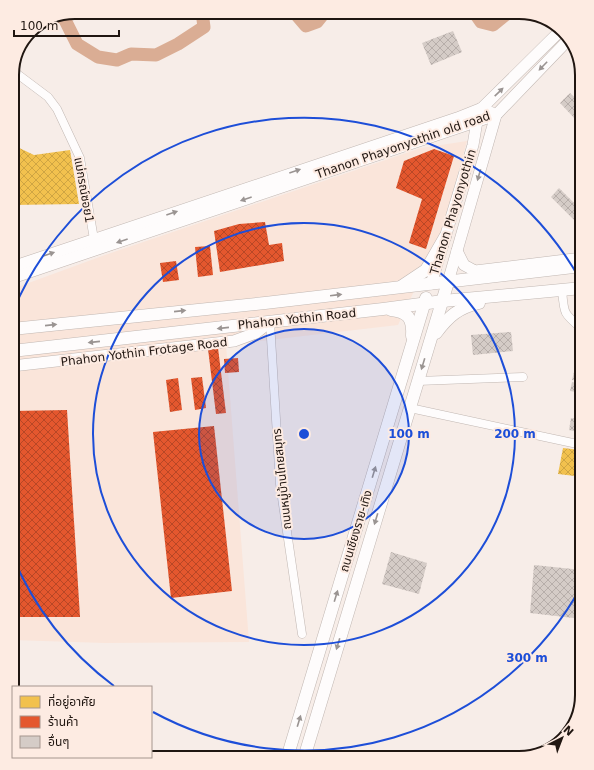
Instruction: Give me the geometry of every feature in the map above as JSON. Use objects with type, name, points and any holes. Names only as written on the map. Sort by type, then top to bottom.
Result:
[{"type":"main road","name":"Thanon Phayonyothin","points":[[431,284],[473,145],[477,121],[482,108],[557,34]]},
{"type":"main road","name":"Thanon Phayonyothin","points":[[448,282],[496,115],[565,43]]},
{"type":"main road","name":"Thanon Phayonyothin old road","points":[[19,275],[94,244],[482,108],[496,115]]},
{"type":"main road","name":"Thanon Phayonyothin old road","points":[[19,265],[94,244],[496,115]]},
{"type":"main road","points":[[455,128],[469,130],[473,145]]},
{"type":"main road","points":[[399,288],[426,270],[445,237]]},
{"type":"main road","points":[[456,252],[464,265],[475,271],[575,259]]},
{"type":"main road","name":"Phahon Yothin Road","points":[[19,328],[399,288],[575,267]]},
{"type":"main road","points":[[306,751],[448,282]]},
{"type":"main road","name":"ถนนเชียงราย-เทิง","points":[[289,751],[431,284]]},
{"type":"main road","name":"Phahon Yothin Road","points":[[19,350],[383,309],[424,303],[575,288]]},
{"type":"main road","points":[[430,340],[446,320],[459,310],[472,304],[507,295]]},
{"type":"main road","points":[[383,309],[402,312],[408,316],[411,321],[412,345]]},
{"type":"main road","name":"Phahon Yothin Frotage Road","points":[[19,365],[234,341],[256,333],[270,322]]},
{"type":"street","name":"แม่กรณ์ซอย1","points":[[19,75],[48,97],[57,109],[80,158],[94,244]]},
{"type":"street","points":[[562,289],[564,311],[568,318],[575,324]]},
{"type":"street","name":"ถนนหมู่บ้านไทยสมุทร","points":[[270,322],[280,484],[302,634]]},
{"type":"street","points":[[418,381],[523,377]]},
{"type":"street","points":[[410,408],[575,443]]},
{"type":"shaded area","points":[[467,141],[441,234],[398,325],[226,345],[249,642],[105,643],[19,640],[19,286],[105,255],[421,148]]},
{"type":"building: ที่อยู่อาศัย","points":[[19,148],[34,155],[70,150],[79,204],[19,205]]},
{"type":"building: ที่อยู่อาศัย","points":[[563,448],[575,449],[575,476],[558,474]]},
{"type":"building: ร้านค้า","points":[[434,149],[454,156],[426,249],[409,243],[422,199],[396,188],[404,161]]},
{"type":"building: ร้านค้า","points":[[265,222],[269,245],[282,243],[284,261],[220,272],[214,231],[239,224]]},
{"type":"building: ร้านค้า","points":[[210,246],[213,275],[198,277],[195,247]]},
{"type":"building: ร้านค้า","points":[[176,261],[179,280],[163,282],[160,263]]},
{"type":"building: ร้านค้า","points":[[218,348],[226,413],[216,414],[208,349]]},
{"type":"building: ร้านค้า","points":[[238,358],[239,372],[225,373],[224,359]]},
{"type":"building: ร้านค้า","points":[[202,377],[206,408],[195,410],[191,378]]},
{"type":"building: ร้านค้า","points":[[178,378],[182,410],[170,412],[166,380]]},
{"type":"building: ร้านค้า","points":[[67,410],[80,617],[19,617],[19,411]]},
{"type":"building: ร้านค้า","points":[[214,426],[232,591],[171,598],[153,432]]},
{"type":"building: อื่นๆ","points":[[453,31],[462,52],[431,65],[422,43]]},
{"type":"building: อื่นๆ","points":[[570,93],[575,98],[575,119],[560,103]]},
{"type":"building: อื่นๆ","points":[[559,188],[575,204],[575,221],[551,197]]},
{"type":"building: อื่นๆ","points":[[511,332],[513,351],[473,355],[471,335]]},
{"type":"building: อื่นๆ","points":[[575,368],[575,380],[572,380]]},
{"type":"building: อื่นๆ","points":[[572,382],[575,383],[575,392],[570,391]]},
{"type":"building: อื่นๆ","points":[[571,418],[575,419],[575,431],[569,430]]},
{"type":"building: อื่นๆ","points":[[391,552],[427,563],[419,594],[382,584]]},
{"type":"building: อื่นๆ","points":[[534,565],[575,569],[575,618],[530,613]]},
{"type":"waterway","points":[[65,20],[77,44],[98,57],[117,60],[131,54],[156,55],[178,44],[204,27],[203,19]]},
{"type":"waterway","points":[[300,19],[306,26],[317,22],[319,19]]},
{"type":"waterway","points":[[479,19],[481,22],[493,25],[500,19]]}]
